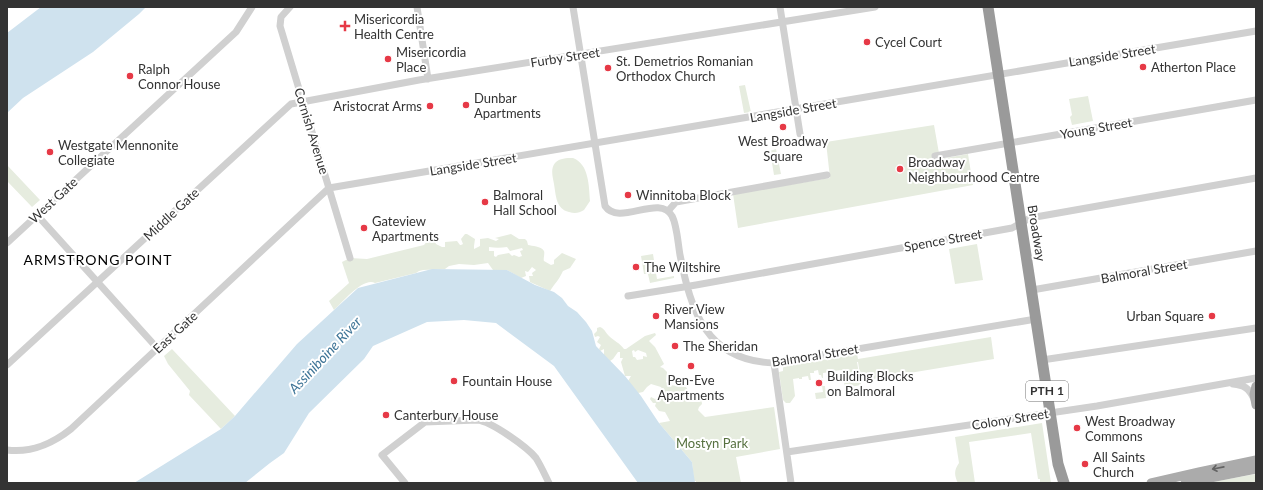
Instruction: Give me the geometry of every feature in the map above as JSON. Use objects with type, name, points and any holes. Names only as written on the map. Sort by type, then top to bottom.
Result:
[{"type":"highway","name":"Broadway","points":[[988,7],[1058,464],[1064,483]]},
{"type":"highway","name":"Broadway","points":[[1058,464],[1058,483]]},
{"type":"main road","points":[[1256,386],[1254,394],[1256,403]]},
{"type":"main road","points":[[1151,483],[1256,460]]},
{"type":"main road","points":[[1185,483],[1256,469]]},
{"type":"street","name":"West Gate","points":[[7,243],[232,36],[239,28],[252,7]]},
{"type":"street","name":"Cornish Avenue","points":[[290,7],[282,17],[280,26],[350,258]]},
{"type":"street","points":[[417,7],[428,79]]},
{"type":"street","points":[[573,7],[604,204],[608,210],[616,214],[656,208],[662,208],[668,211],[676,202],[827,175]]},
{"type":"street","points":[[780,7],[800,134]]},
{"type":"street","name":"Furby Street","points":[[302,101],[428,79],[875,7]]},
{"type":"street","name":"Langside Street","points":[[330,188],[1256,31]]},
{"type":"street","name":"Young Street","points":[[935,156],[1256,100]]},
{"type":"street","name":"Middle Gate","points":[[7,365],[288,106],[302,101]]},
{"type":"street","name":"Spence Street","points":[[628,296],[1012,228],[1030,218],[1256,178]]},
{"type":"street","name":"East Gate","points":[[7,450],[32,449],[46,445],[60,438],[330,188]]},
{"type":"street","name":"Balmoral Street","points":[[668,211],[673,218],[687,286],[692,304],[699,320],[708,333],[721,346],[741,357],[774,363],[1036,319]]},
{"type":"street","points":[[37,215],[158,348]]},
{"type":"street","name":"Balmoral Street","points":[[1032,290],[1256,251]]},
{"type":"street","points":[[1042,360],[1256,328]]},
{"type":"street","points":[[774,363],[791,483]]},
{"type":"street","name":"Colony Street","points":[[787,452],[1050,413],[1256,378]]},
{"type":"street","points":[[1229,383],[1247,388],[1256,403]]},
{"type":"street","points":[[405,483],[382,455],[425,422],[481,420],[495,427],[528,450],[539,463],[549,483]]},
{"type":"green space","points":[[745,85],[751,112],[744,113],[739,86]]},
{"type":"green space","points":[[1088,96],[1093,121],[1072,125],[1069,99]]},
{"type":"green space","name":"Broadway Neighbourhood Centre","points":[[934,125],[940,159],[968,154],[973,185],[738,228],[733,194],[830,178],[826,142]]},
{"type":"green space","points":[[776,149],[781,174],[774,175],[770,151]]},
{"type":"green space","points":[[573,158],[582,165],[585,170],[590,201],[584,210],[571,213],[561,208],[557,201],[552,174],[553,165],[557,161]]},
{"type":"green space","points":[[7,165],[40,200],[32,207],[7,181]]},
{"type":"green space","points":[[465,234],[467,234],[475,239],[474,249],[480,246],[480,239],[488,238],[496,241],[499,239],[495,238],[511,234],[519,239],[525,239],[528,245],[543,249],[544,261],[551,265],[554,264],[554,260],[562,253],[576,259],[570,268],[563,271],[550,291],[530,282],[529,276],[533,276],[532,273],[536,270],[532,267],[528,272],[525,271],[526,276],[521,278],[507,270],[493,270],[488,263],[474,265],[459,264],[449,266],[445,269],[423,270],[375,283],[370,282],[353,291],[334,310],[329,301],[349,283],[342,262],[350,258],[367,259],[424,245],[432,235],[436,244],[442,247],[445,247],[445,242],[457,241],[461,245],[463,244],[461,239]],"holes":[[[489,247],[507,247],[510,251],[522,248],[523,250],[520,251],[522,256],[512,256],[509,253],[498,255],[496,257],[494,256],[494,251],[489,251]]]},
{"type":"green space","points":[[977,244],[983,280],[955,284],[949,249]]},
{"type":"green space","points":[[653,254],[657,279],[674,276],[674,278],[650,283],[648,274],[644,274],[641,256]]},
{"type":"green space","name":"Mostyn Park","points":[[600,327],[603,329],[624,349],[645,336],[655,333],[656,335],[649,341],[655,347],[664,364],[660,367],[667,372],[666,382],[670,385],[686,387],[691,395],[698,395],[701,397],[702,404],[698,410],[705,417],[774,407],[780,449],[736,457],[741,483],[696,483],[696,481],[694,481],[692,462],[659,423],[670,421],[665,412],[659,411],[655,406],[656,403],[653,403],[650,399],[651,397],[655,399],[658,398],[662,389],[661,387],[651,384],[643,392],[638,393],[628,381],[631,376],[625,376],[621,362],[623,358],[620,358],[620,352],[618,352],[610,361],[604,356],[604,349],[600,351],[599,349],[601,345],[597,342],[600,337],[595,337],[594,334],[597,331],[597,328]],"holes":[[[634,350],[635,352],[638,350],[646,353],[647,357],[643,356],[643,359],[637,360],[633,357],[632,351]]]},
{"type":"green space","points":[[991,337],[994,359],[861,381],[857,362],[861,385],[845,388],[842,370],[834,371],[834,373],[831,374],[831,372],[823,373],[822,378],[821,375],[819,375],[818,370],[814,371],[814,373],[810,373],[811,380],[809,380],[808,376],[802,377],[802,379],[793,379],[795,396],[790,403],[786,403],[783,400],[779,372],[783,371],[783,367],[786,366],[857,354],[858,359]]},
{"type":"green space","points":[[172,349],[235,416],[221,429],[189,395],[190,391],[168,364],[164,356]]},
{"type":"green space","points":[[822,386],[825,386],[826,398],[816,399],[815,393],[823,392]]},
{"type":"green space","points":[[1042,423],[1051,483],[1040,483],[1040,479],[1038,479],[1031,433],[969,442],[975,483],[958,483],[955,473],[959,463],[955,437]]},
{"type":"green space","points":[[1256,474],[1256,483],[1208,483],[1250,475]]},
{"type":"water","points":[[41,7],[146,7],[93,52],[23,98],[7,113],[7,33]]},
{"type":"water","name":"Assiniboine River","points":[[432,269],[507,270],[535,285],[554,292],[562,298],[568,306],[577,312],[586,322],[592,331],[596,346],[625,376],[641,396],[659,423],[692,462],[695,483],[638,483],[554,366],[496,323],[464,320],[427,322],[373,346],[364,359],[309,413],[284,453],[245,483],[134,483],[221,429],[235,416],[297,344],[358,288]]},
{"type":"place","name":"Misericordia Health Centre","points":[[345,26]]},
{"type":"place","name":"Cycel Court","points":[[867,42]]},
{"type":"place","name":"Misericordia Place","points":[[388,59]]},
{"type":"place","name":"Atherton Place","points":[[1143,67]]},
{"type":"place","name":"St. Demetrios Romanian Orthodox Church","points":[[608,68]]},
{"type":"place","name":"Ralph Connor House","points":[[130,76]]},
{"type":"place","name":"Dunbar Apartments","points":[[466,105]]},
{"type":"place","name":"Aristocrat Arms","points":[[430,106]]},
{"type":"place","name":"West Broadway Square","points":[[783,127]]},
{"type":"place","name":"Westgate Mennonite Collegiate","points":[[50,152]]},
{"type":"place","name":"Broadway Neighbourhood Centre","points":[[900,169]]},
{"type":"place","name":"Winnitoba Block","points":[[628,195]]},
{"type":"place","name":"Balmoral Hall School","points":[[485,202]]},
{"type":"place","name":"Gateview Apartments","points":[[364,228]]},
{"type":"place","name":"The Wiltshire","points":[[636,267]]},
{"type":"place","name":"River View Mansions","points":[[656,316]]},
{"type":"place","name":"Urban Square","points":[[1212,316]]},
{"type":"place","name":"The Sheridan","points":[[675,346]]},
{"type":"place","name":"Pen-Eve Apartments","points":[[691,366]]},
{"type":"place","name":"Fountain House","points":[[454,381]]},
{"type":"place","name":"Building Blocks on Balmoral","points":[[819,383]]},
{"type":"place","name":"Canterbury House","points":[[386,415]]},
{"type":"place","name":"West Broadway Commons","points":[[1077,428]]},
{"type":"place","name":"All Saints Church","points":[[1085,464]]},
{"type":"district","name":"ARMSTRONG POINT","points":[[98,260]]}]
